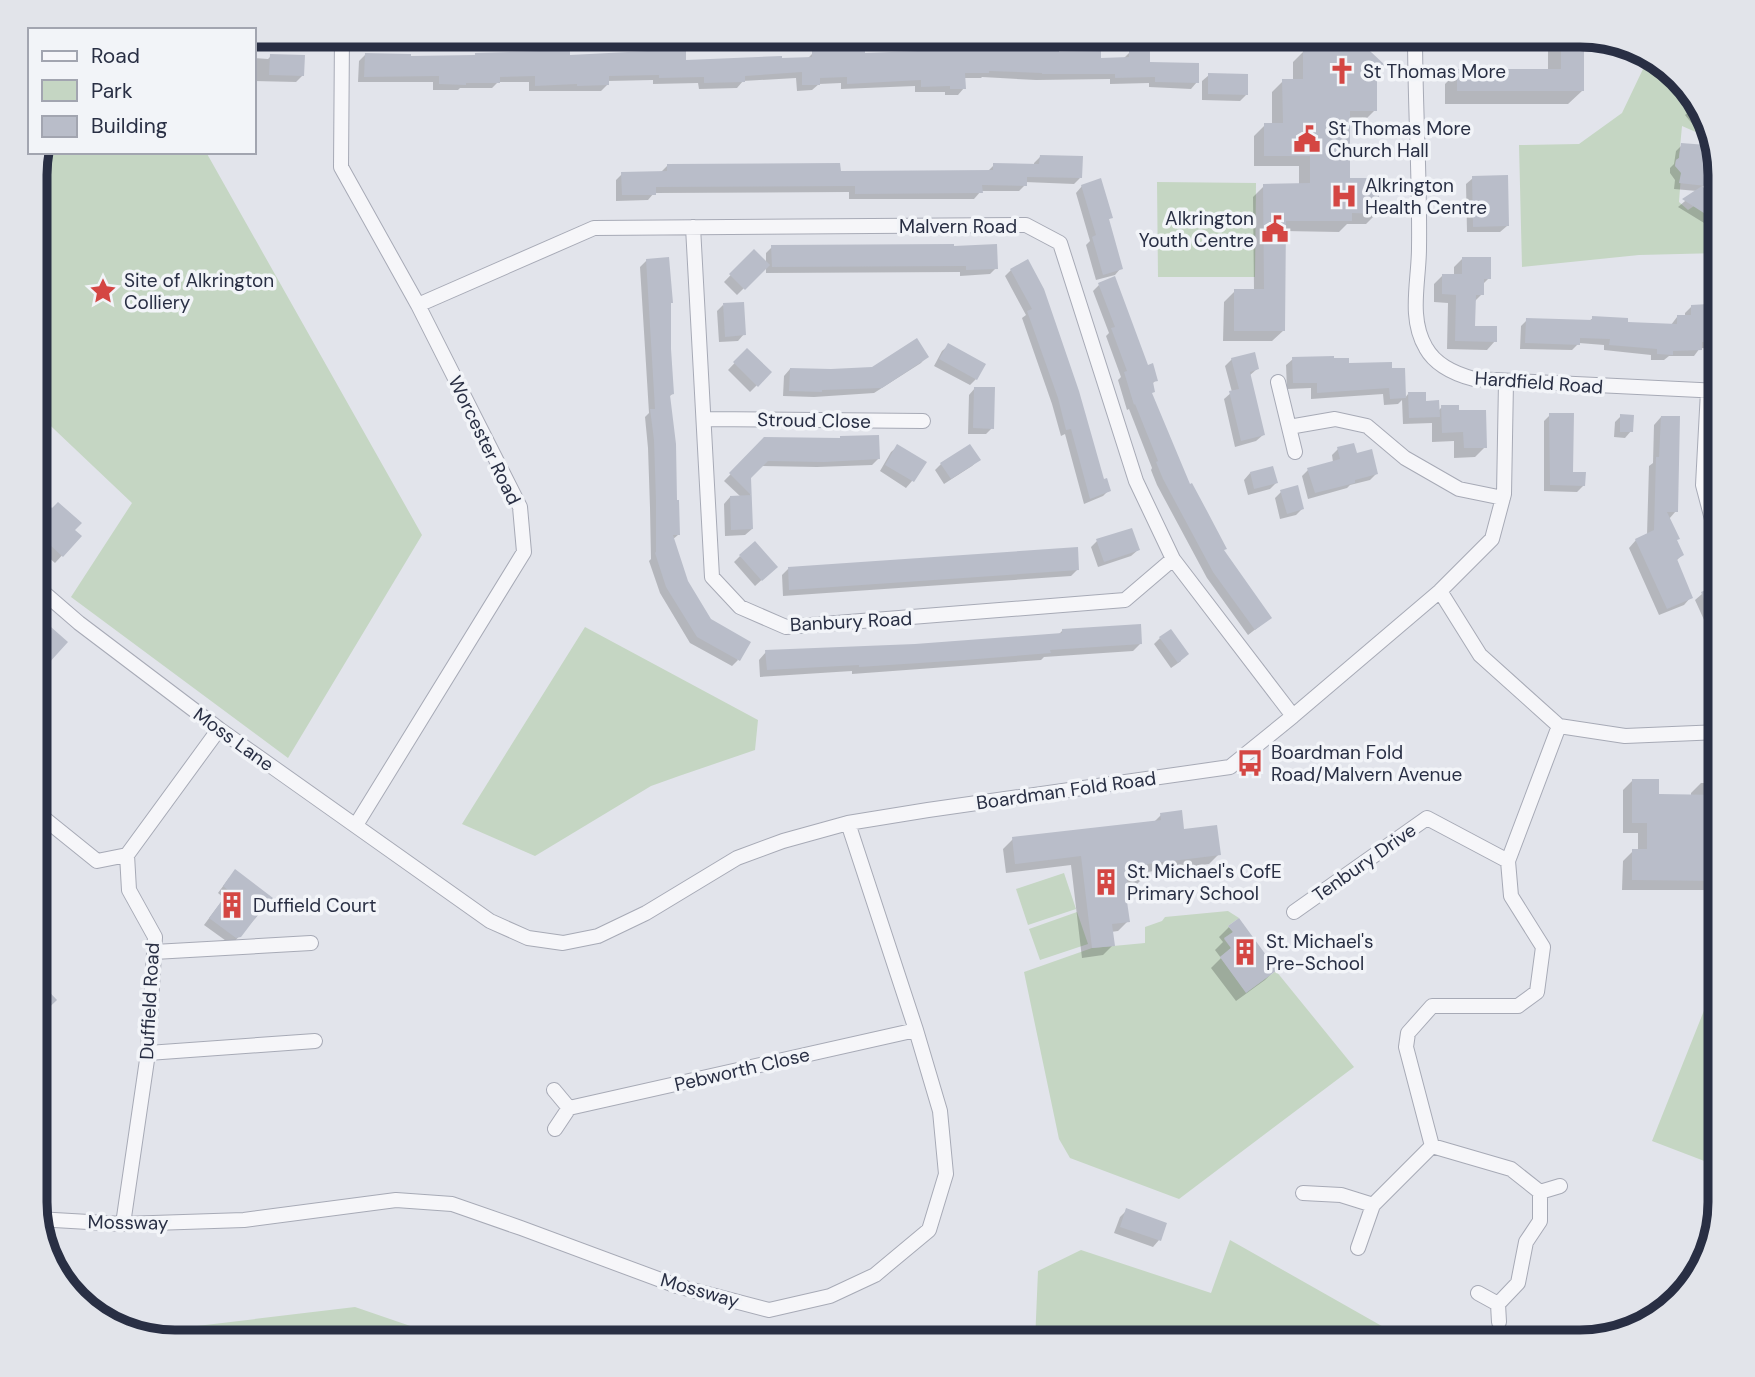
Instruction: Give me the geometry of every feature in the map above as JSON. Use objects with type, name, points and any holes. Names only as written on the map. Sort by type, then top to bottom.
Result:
[{"type":"street","name":"Worcester Road","points":[[342,47],[341,167],[418,305],[520,507],[524,552],[356,825]]},
{"type":"street","name":"Hardfield Road","points":[[1415,47],[1419,250],[1416,310],[1418,327],[1426,349],[1434,359],[1460,376],[1474,379],[1708,391]]},
{"type":"street","name":"Malvern Road","points":[[418,305],[594,228],[1026,225],[1060,243],[1136,481],[1173,559],[1293,716]]},
{"type":"street","name":"Banbury Road","points":[[693,227],[712,577],[740,607],[786,627],[1125,600],[1173,559]]},
{"type":"street","points":[[1278,382],[1296,452]]},
{"type":"street","name":"Boardman Fold Road","points":[[439,885],[490,921],[527,938],[563,943],[597,936],[646,914],[737,859],[783,841],[848,824],[928,810],[1230,767],[1440,591],[1492,539],[1503,498],[1506,382]]},
{"type":"street","name":"Stroud Close","points":[[705,419],[923,421]]},
{"type":"street","points":[[1289,427],[1335,419],[1367,426],[1405,457],[1459,489],[1503,498]]},
{"type":"street","points":[[1708,442],[1703,485],[1708,510]]},
{"type":"street","points":[[1440,591],[1480,655],[1559,726],[1625,736],[1708,733]]},
{"type":"street","name":"Moss Lane","points":[[48,596],[79,623],[219,729],[439,885]]},
{"type":"street","points":[[1433,1146],[1406,1047],[1408,1033],[1433,1006],[1518,1006],[1537,992],[1543,947],[1511,896],[1508,861],[1559,726]]},
{"type":"street","points":[[48,821],[97,861],[127,855],[219,729]]},
{"type":"street","name":"Tenbury Drive","points":[[1294,912],[1427,818],[1508,861]]},
{"type":"street","name":"Mossway","points":[[49,1220],[123,1224],[244,1220],[396,1200],[452,1204],[677,1286],[769,1310],[830,1296],[875,1275],[929,1230],[946,1174],[940,1111],[848,824]]},
{"type":"street","name":"Duffield Road","points":[[123,1224],[148,1053],[155,937],[129,890],[127,855]]},
{"type":"street","points":[[154,952],[311,943]]},
{"type":"street","name":"Pebworth Close","points":[[569,1108],[916,1030]]},
{"type":"street","points":[[148,1053],[315,1041]]},
{"type":"street","points":[[554,1090],[569,1108],[555,1129]]},
{"type":"street","points":[[1433,1146],[1511,1169],[1540,1192]]},
{"type":"street","points":[[1358,1248],[1373,1205],[1433,1146]]},
{"type":"street","points":[[1540,1192],[1560,1186]]},
{"type":"street","points":[[1499,1322],[1498,1304],[1518,1283],[1526,1242],[1540,1221],[1540,1192]]},
{"type":"street","points":[[1303,1193],[1341,1195],[1373,1205]]},
{"type":"street","points":[[1478,1293],[1498,1304]]},
{"type":"green space","points":[[1643,64],[1676,91],[1691,111],[1701,134],[1682,126],[1679,158],[1675,166],[1686,170],[1681,175],[1679,202],[1688,210],[1694,206],[1708,215],[1708,253],[1639,255],[1522,267],[1519,145],[1579,144],[1622,113]]},
{"type":"green space","points":[[50,154],[207,154],[422,535],[288,758],[71,597],[132,503],[48,423]]},
{"type":"green space","points":[[1157,182],[1256,183],[1255,277],[1158,277]]},
{"type":"green space","points":[[585,627],[758,720],[755,750],[651,786],[535,856],[462,824]]},
{"type":"green space","points":[[1064,873],[1076,909],[1028,925],[1016,889]]},
{"type":"green space","points":[[1228,911],[1239,918],[1228,926],[1233,932],[1224,939],[1231,948],[1220,957],[1246,992],[1276,971],[1354,1067],[1179,1199],[1070,1158],[1059,1139],[1024,972],[1092,948],[1145,943],[1145,927],[1162,921],[1165,917]]},
{"type":"green space","points":[[1077,912],[1088,944],[1040,960],[1029,929]]},
{"type":"green space","points":[[1708,1001],[1708,1162],[1652,1141]]},
{"type":"green space","points":[[1230,1240],[1389,1330],[1036,1330],[1038,1271],[1081,1250],[1211,1293]]},
{"type":"green space","points":[[355,1307],[422,1330],[180,1330]]},
{"type":"building","points":[[1366,47],[1386,66],[1377,76],[1377,111],[1350,111],[1350,178],[1379,178],[1379,214],[1352,213],[1352,221],[1286,221],[1285,331],[1234,331],[1234,289],[1264,289],[1263,184],[1310,183],[1310,156],[1264,156],[1264,123],[1283,123],[1282,79],[1303,79],[1303,49]]},
{"type":"building","points":[[1561,47],[1584,48],[1584,91],[1457,91],[1457,69],[1561,69]]},
{"type":"building","points":[[686,49],[686,60],[812,57],[812,51],[865,50],[865,53],[1059,49],[1059,52],[1101,51],[1101,58],[1129,57],[1129,50],[1150,50],[1150,62],[1199,63],[1199,83],[1155,82],[1155,77],[1115,78],[1115,74],[989,71],[965,73],[966,89],[950,89],[950,86],[921,87],[921,80],[847,84],[847,77],[820,78],[820,85],[802,85],[802,72],[745,76],[745,82],[704,83],[704,77],[609,76],[609,85],[577,86],[535,86],[535,76],[500,77],[500,83],[466,85],[439,84],[439,76],[364,77],[365,53],[411,56],[570,50],[570,55]]},
{"type":"building","points":[[270,54],[305,55],[304,76],[269,75]]},
{"type":"building","points":[[1208,73],[1248,74],[1248,95],[1208,94]]},
{"type":"building","points":[[1681,143],[1704,145],[1707,158],[1706,186],[1679,183],[1681,173],[1675,166]]},
{"type":"building","points":[[1040,155],[1083,156],[1082,178],[1027,177],[1027,186],[982,185],[983,193],[855,194],[855,186],[656,187],[656,195],[622,195],[621,172],[667,171],[667,164],[840,163],[841,171],[993,170],[993,163],[1039,164]]},
{"type":"building","points":[[1508,175],[1509,226],[1473,227],[1472,176]]},
{"type":"building","points":[[1101,178],[1113,218],[1109,219],[1123,269],[1103,275],[1092,237],[1096,235],[1081,185]]},
{"type":"building","points":[[1702,186],[1708,192],[1708,214],[1707,215],[1682,199]]},
{"type":"building","points":[[997,244],[998,269],[966,270],[966,266],[772,267],[771,245]]},
{"type":"building","points":[[754,249],[770,265],[745,290],[729,274]]},
{"type":"building","points":[[669,257],[673,303],[671,349],[674,394],[670,395],[676,444],[680,535],[673,535],[688,581],[711,619],[751,642],[740,661],[697,637],[666,587],[655,553],[654,440],[650,409],[655,409],[646,259]]},
{"type":"building","points":[[1462,257],[1491,257],[1491,279],[1484,279],[1484,295],[1476,295],[1475,326],[1497,326],[1497,342],[1455,341],[1456,295],[1442,294],[1442,274],[1462,274]]},
{"type":"building","points":[[1028,259],[1044,289],[1079,391],[1104,479],[1107,478],[1111,491],[1090,499],[1071,429],[1066,430],[1058,398],[1027,311],[1032,309],[1010,269]]},
{"type":"building","points":[[1115,276],[1148,365],[1153,363],[1158,381],[1153,382],[1155,392],[1152,393],[1190,484],[1192,483],[1227,549],[1224,550],[1272,618],[1255,630],[1213,572],[1156,462],[1158,461],[1134,405],[1124,372],[1127,371],[1111,328],[1115,327],[1098,283]]},
{"type":"building","points":[[744,302],[746,335],[725,337],[723,303]]},
{"type":"building","points":[[1708,304],[1708,342],[1702,342],[1702,350],[1673,351],[1673,355],[1657,354],[1657,349],[1609,345],[1610,339],[1580,338],[1580,345],[1525,343],[1526,318],[1592,320],[1592,316],[1628,318],[1628,322],[1677,324],[1677,315],[1691,315],[1691,305]]},
{"type":"building","points":[[917,338],[929,357],[882,388],[789,391],[790,368],[872,367]]},
{"type":"building","points":[[948,343],[986,364],[977,380],[939,359]]},
{"type":"building","points":[[747,348],[772,372],[758,387],[733,362]]},
{"type":"building","points":[[1255,352],[1259,369],[1250,372],[1265,435],[1241,441],[1229,391],[1239,389],[1231,358]]},
{"type":"building","points":[[1292,357],[1349,358],[1349,363],[1392,362],[1392,368],[1405,368],[1406,398],[1390,399],[1389,388],[1317,393],[1317,383],[1293,383]]},
{"type":"building","points":[[974,387],[995,387],[994,429],[973,428]]},
{"type":"building","points":[[1408,392],[1426,392],[1426,401],[1439,400],[1440,417],[1409,418]]},
{"type":"building","points":[[1441,405],[1459,405],[1459,410],[1486,410],[1487,448],[1464,448],[1463,432],[1442,433]]},
{"type":"building","points":[[1549,413],[1574,413],[1573,472],[1586,472],[1585,486],[1550,485]]},
{"type":"building","points":[[1620,414],[1634,415],[1633,432],[1620,432]]},
{"type":"building","points":[[1661,416],[1680,416],[1678,512],[1667,512],[1680,539],[1677,540],[1684,555],[1677,559],[1693,598],[1667,609],[1635,539],[1654,530],[1656,457],[1659,457]]},
{"type":"building","points":[[879,435],[880,459],[768,461],[751,478],[753,529],[731,530],[730,496],[751,495],[729,473],[764,437],[840,438]]},
{"type":"building","points":[[1354,443],[1357,453],[1372,449],[1378,474],[1315,493],[1307,468],[1340,459],[1337,447]]},
{"type":"building","points":[[897,444],[927,462],[914,482],[885,465]]},
{"type":"building","points":[[970,444],[981,460],[951,479],[940,463]]},
{"type":"building","points":[[1273,466],[1278,483],[1254,489],[1250,472]]},
{"type":"building","points":[[1298,485],[1304,509],[1287,514],[1280,490]]},
{"type":"building","points":[[58,502],[82,523],[75,530],[82,536],[63,557],[48,543],[48,505],[52,508]]},
{"type":"building","points":[[1132,528],[1140,550],[1104,562],[1096,539]]},
{"type":"building","points":[[755,541],[778,567],[762,581],[739,555]]},
{"type":"building","points":[[1078,547],[1079,570],[789,590],[788,567]]},
{"type":"building","points":[[1708,589],[1708,609],[1701,592]]},
{"type":"building","points":[[48,624],[68,642],[48,664]]},
{"type":"building","points":[[1141,624],[1142,644],[1050,650],[1051,653],[965,660],[767,670],[765,650],[915,644]]},
{"type":"building","points":[[1171,629],[1189,654],[1178,663],[1159,637]]},
{"type":"building","points":[[1632,779],[1659,779],[1659,794],[1708,795],[1708,881],[1632,880],[1632,849],[1647,849],[1647,823],[1632,823]]},
{"type":"building","name":"St. Michael's CofE Primary School","points":[[1182,810],[1184,829],[1217,825],[1221,855],[1147,864],[1149,874],[1127,877],[1128,888],[1125,888],[1130,922],[1112,924],[1115,946],[1092,948],[1081,856],[1015,864],[1012,837],[1161,820],[1160,813]]},
{"type":"building","name":"Duffield Court","points":[[235,869],[273,898],[241,937],[236,938],[209,918],[229,891],[223,886]]},
{"type":"building","name":"St. Michael's Pre-School","points":[[1239,918],[1277,970],[1246,993],[1220,957],[1231,948],[1224,938],[1233,932],[1228,926]]},
{"type":"building","points":[[48,991],[57,1000],[48,1009]]},
{"type":"building","points":[[1126,1208],[1167,1223],[1161,1241],[1120,1227]]},
{"type":"place","name":"St Thomas More","points":[[1342,71]]},
{"type":"place","name":"St Thomas More Church Hall","points":[[1307,139]]},
{"type":"place","name":"Alkrington Health Centre","points":[[1344,196]]},
{"type":"place","name":"Alkrington Youth Centre","points":[[1275,229]]},
{"type":"place","name":"Site of Alkrington Colliery","points":[[103,291]]},
{"type":"place","name":"Boardman Fold Road/Malvern Avenue","points":[[1250,763]]},
{"type":"place","name":"St. Michael's CofE Primary School","points":[[1106,882]]},
{"type":"place","name":"Duffield Court","points":[[232,905]]},
{"type":"place","name":"St. Michael's Pre-School","points":[[1245,952]]}]
